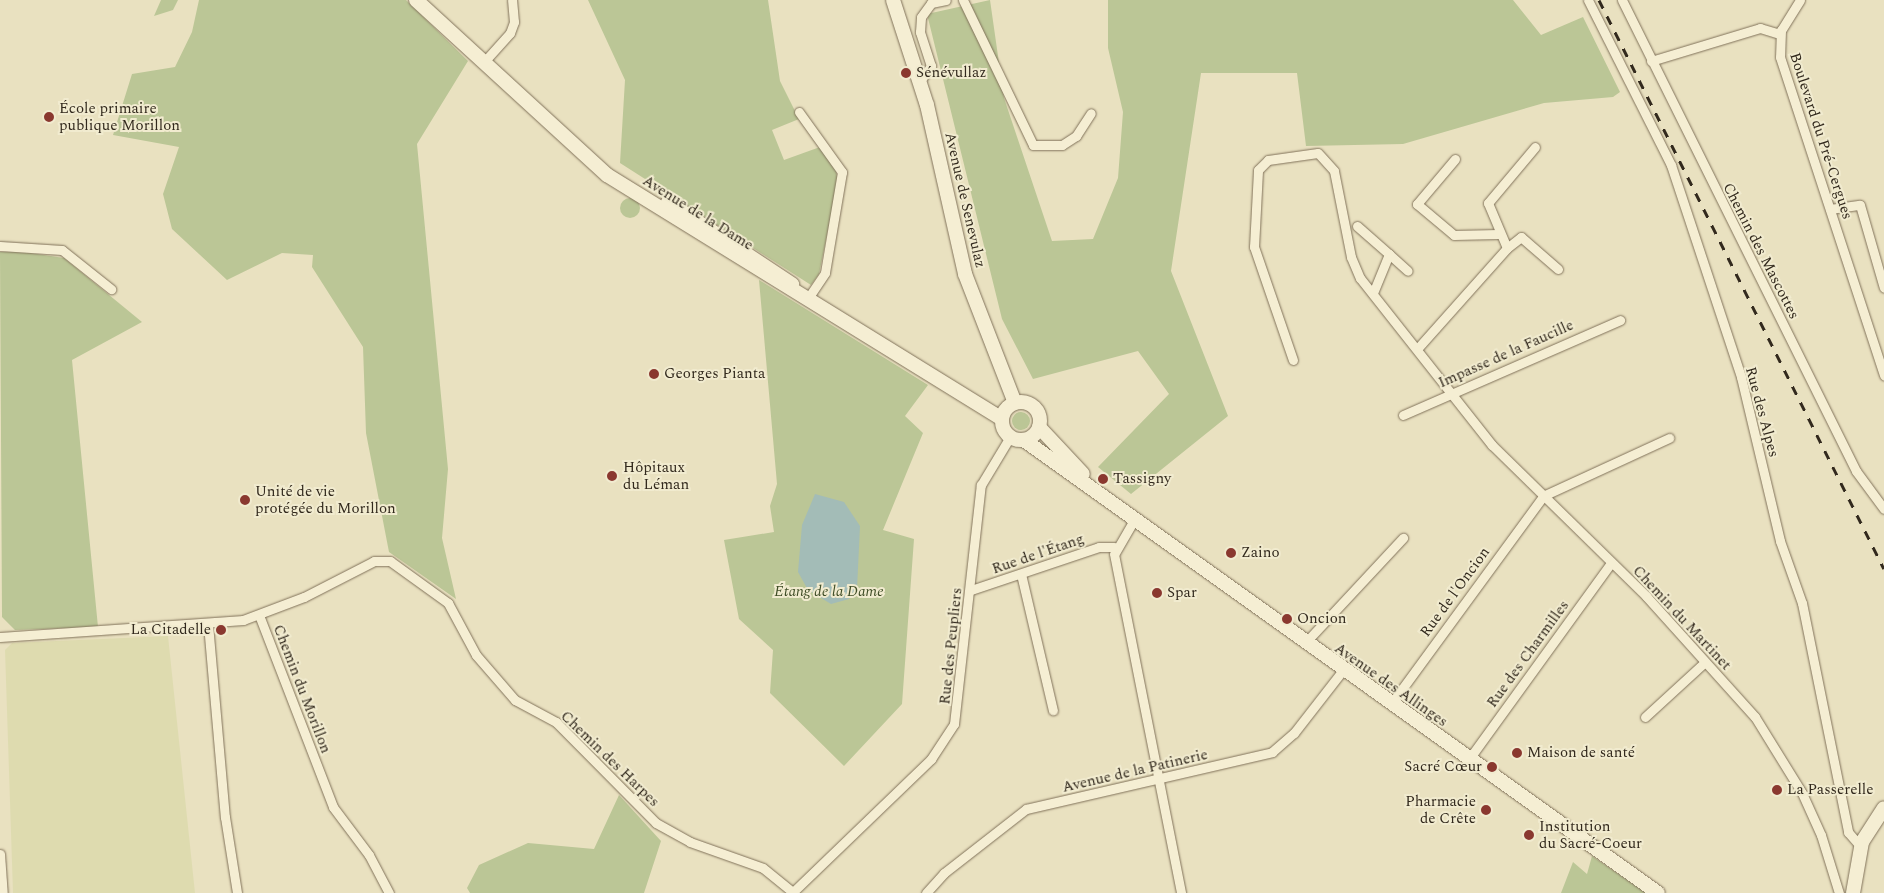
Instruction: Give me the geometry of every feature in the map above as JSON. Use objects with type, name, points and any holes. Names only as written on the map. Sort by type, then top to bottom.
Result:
[{"type":"main road","name":"Avenue de la Dame","points":[[416,0],[576,147],[770,266],[808,298],[1002,419]]},
{"type":"main road","name":"Avenue de Senevulaz","points":[[893,0],[920,81],[966,280],[1015,403]]},
{"type":"main road","points":[[1015,403],[1033,407],[1038,427],[1024,440],[1010,437],[1002,419],[1015,403]]},
{"type":"main road","name":"Avenue des Allinges","points":[[1038,427],[1108,500]]},
{"type":"main road","name":"Avenue des Allinges","points":[[1024,440],[1305,643],[1658,893]]},
{"type":"main road","points":[[1853,893],[1860,846],[1884,808]]},
{"type":"street","points":[[483,63],[510,33],[514,22],[512,0]]},
{"type":"street","points":[[920,81],[931,66],[920,32],[921,17],[931,3],[946,0]]},
{"type":"street","points":[[963,0],[1034,145],[1062,145],[1076,136],[1090,113]]},
{"type":"street","name":"Rue des Alpes","points":[[1588,0],[1670,165],[1740,377],[1780,541],[1802,603],[1848,832],[1860,846]]},
{"type":"street","name":"Chemin des Mascottes","points":[[1622,0],[1856,471],[1884,509]]},
{"type":"street","points":[[1651,61],[1760,28],[1780,34],[1800,0]]},
{"type":"street","name":"Boulevard du Pré-Cergues","points":[[1780,34],[1781,61],[1884,375]]},
{"type":"street","points":[[799,112],[842,172],[825,273],[808,298]]},
{"type":"street","points":[[1507,248],[1498,234],[1496,216],[1488,203],[1535,147]]},
{"type":"street","name":"Chemin du Martinet","points":[[1293,360],[1254,247],[1261,164],[1318,153],[1330,162],[1352,263],[1373,293],[1492,445],[1705,662],[1754,716],[1785,763],[1821,836],[1839,893]]},
{"type":"street","points":[[1455,159],[1417,204],[1454,235],[1498,234]]},
{"type":"street","points":[[1830,209],[1860,205],[1884,288]]},
{"type":"street","points":[[1357,226],[1408,271]]},
{"type":"street","points":[[1417,349],[1507,248],[1521,238],[1558,269]]},
{"type":"street","points":[[0,246],[62,250],[111,289]]},
{"type":"street","points":[[1373,293],[1389,254]]},
{"type":"street","name":"Impasse de la Faucille","points":[[1403,415],[1451,392],[1620,320]]},
{"type":"street","name":"Rue des Peupliers","points":[[794,892],[947,738],[959,703],[981,485],[1010,437]]},
{"type":"street","points":[[1543,496],[1669,438]]},
{"type":"street","name":"Rue de l'Oncion","points":[[1391,704],[1543,496]]},
{"type":"street","points":[[1134,520],[1114,547],[1115,559],[1181,893]]},
{"type":"street","points":[[1305,643],[1403,538]]},
{"type":"street","name":"Rue de l'Étang","points":[[971,590],[1099,547],[1114,547]]},
{"type":"street","name":"Chemin des Harpes","points":[[259,616],[309,594],[374,561],[390,561],[448,604],[476,654],[515,700],[556,722],[656,823],[690,842],[760,867],[794,892]]},
{"type":"street","name":"Rue des Charmilles","points":[[1469,760],[1610,564]]},
{"type":"street","points":[[1021,574],[1053,710]]},
{"type":"street","name":"Chemin du Morillon","points":[[0,636],[208,624],[259,616],[333,807],[369,855],[389,893]]},
{"type":"street","points":[[208,624],[225,817],[238,893]]},
{"type":"street","points":[[1645,717],[1705,662]]},
{"type":"street","name":"Avenue de la Patinerie","points":[[926,893],[1014,814],[1272,752],[1294,733],[1343,670]]},
{"type":"street","points":[[0,854],[3,893]]},
{"type":"shaded area","points":[[168,636],[195,893],[13,893],[5,650],[12,643]]},
{"type":"green space","points":[[161,0],[178,0],[173,10],[154,16]]},
{"type":"green space","points":[[199,0],[406,0],[468,61],[417,144],[448,469],[442,538],[456,599],[389,552],[366,433],[363,347],[312,267],[313,255],[282,253],[227,280],[172,229],[163,194],[179,147],[113,135],[132,74],[175,67],[192,32]]},
{"type":"green space","points":[[588,0],[768,0],[780,81],[799,119],[772,130],[784,160],[820,147],[835,166],[838,182],[819,274],[811,285],[620,163],[625,80]]},
{"type":"green space","points":[[990,0],[1004,98],[1052,241],[1093,239],[1118,178],[1123,112],[1108,48],[1108,0],[1513,0],[1541,35],[1583,17],[1620,92],[1613,97],[1544,103],[1403,144],[1306,146],[1297,73],[1201,73],[1171,271],[1228,416],[1131,494],[1098,467],[1169,394],[1138,351],[1033,379],[1002,319],[927,14]]},
{"type":"green space","points":[[630,198],[637,201],[640,208],[637,215],[630,218],[623,215],[620,208],[623,201]]},
{"type":"green space","points":[[17,251],[64,258],[142,322],[72,360],[98,627],[15,630],[2,617],[0,252]]},
{"type":"green space","name":"Étang de la Dame","points":[[759,280],[928,385],[905,416],[923,433],[883,530],[914,539],[902,704],[844,766],[770,693],[773,650],[739,619],[724,540],[774,532],[770,506],[777,484]]},
{"type":"green space","points":[[1021,412],[1027,415],[1030,421],[1027,427],[1021,430],[1015,427],[1012,421],[1015,415]]},
{"type":"green space","points":[[619,795],[661,841],[644,893],[470,893],[467,888],[479,865],[528,843],[594,849]]},
{"type":"green space","points":[[1592,856],[1646,893],[1561,893],[1573,862],[1587,874]]},
{"type":"water","name":"Étang de la Dame","points":[[815,494],[844,502],[860,526],[857,589],[849,599],[831,604],[808,590],[798,572],[802,525]]},
{"type":"railway","points":[[1599,0],[1884,569]]},
{"type":"place","name":"Sénévullaz","points":[[906,73]]},
{"type":"place","name":"École primaire publique Morillon","points":[[49,117]]},
{"type":"place","name":"Georges Pianta","points":[[654,374]]},
{"type":"place","name":"Hôpitaux du Léman","points":[[612,476]]},
{"type":"place","name":"Tassigny","points":[[1103,479]]},
{"type":"place","name":"Unité de vie protégée du Morillon","points":[[245,500]]},
{"type":"place","name":"Zaino","points":[[1231,553]]},
{"type":"place","name":"Spar","points":[[1157,593]]},
{"type":"place","name":"Oncion","points":[[1287,619]]},
{"type":"place","name":"La Citadelle","points":[[221,630]]},
{"type":"place","name":"Maison de santé","points":[[1517,753]]},
{"type":"place","name":"Sacré Cœur","points":[[1492,767]]},
{"type":"place","name":"La Passerelle","points":[[1777,790]]},
{"type":"place","name":"Pharmacie de Crête","points":[[1486,810]]},
{"type":"place","name":"Institution du Sacré-Coeur","points":[[1529,835]]}]
